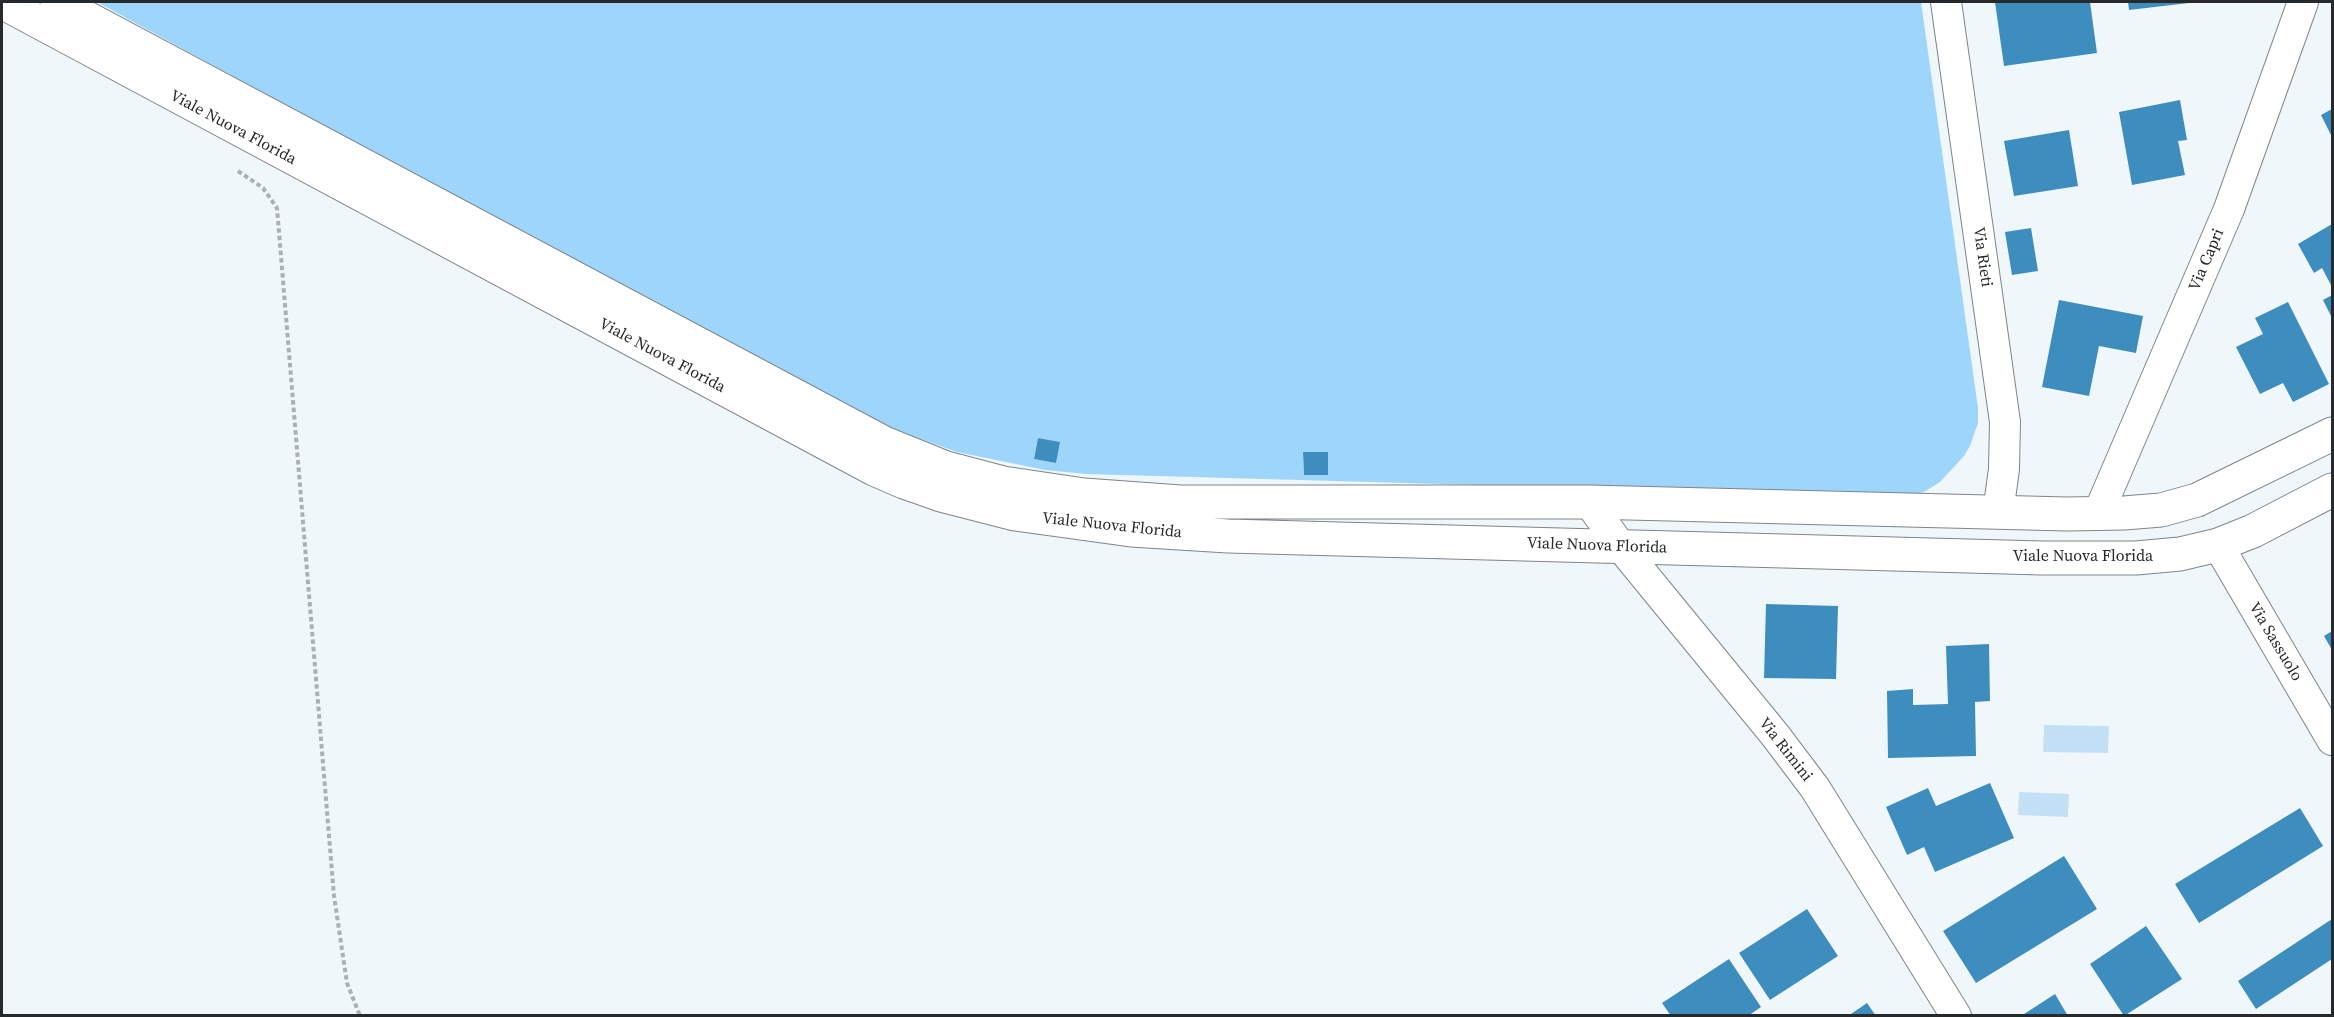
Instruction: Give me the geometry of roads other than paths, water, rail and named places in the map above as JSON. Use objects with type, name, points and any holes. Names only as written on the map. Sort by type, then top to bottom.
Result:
[{"type":"street","name":"Viale Nuova Florida","points":[[2,2],[874,469],[966,502],[1035,518],[1152,531],[1228,536],[2054,558],[2158,556],[2218,545],[2253,531],[2332,490]]},
{"type":"street","name":"Viale Nuova Florida","points":[[57,2],[884,443],[946,468],[1010,484],[1130,499],[1229,502],[1589,502],[1998,513],[2098,513],[2161,510],[2197,500],[2332,434]]},
{"type":"street","name":"Via Rieti","points":[[1946,2],[2005,422],[2004,469],[1998,513]]},
{"type":"street","name":"Via Capri","points":[[2098,513],[2229,210],[2303,2]]},
{"type":"street","name":"Via Rimini","points":[[1589,502],[1621,547],[1768,726],[1815,788],[1956,1016]]},
{"type":"street","name":"Via Sassuolo","points":[[2218,545],[2332,740]]}]
